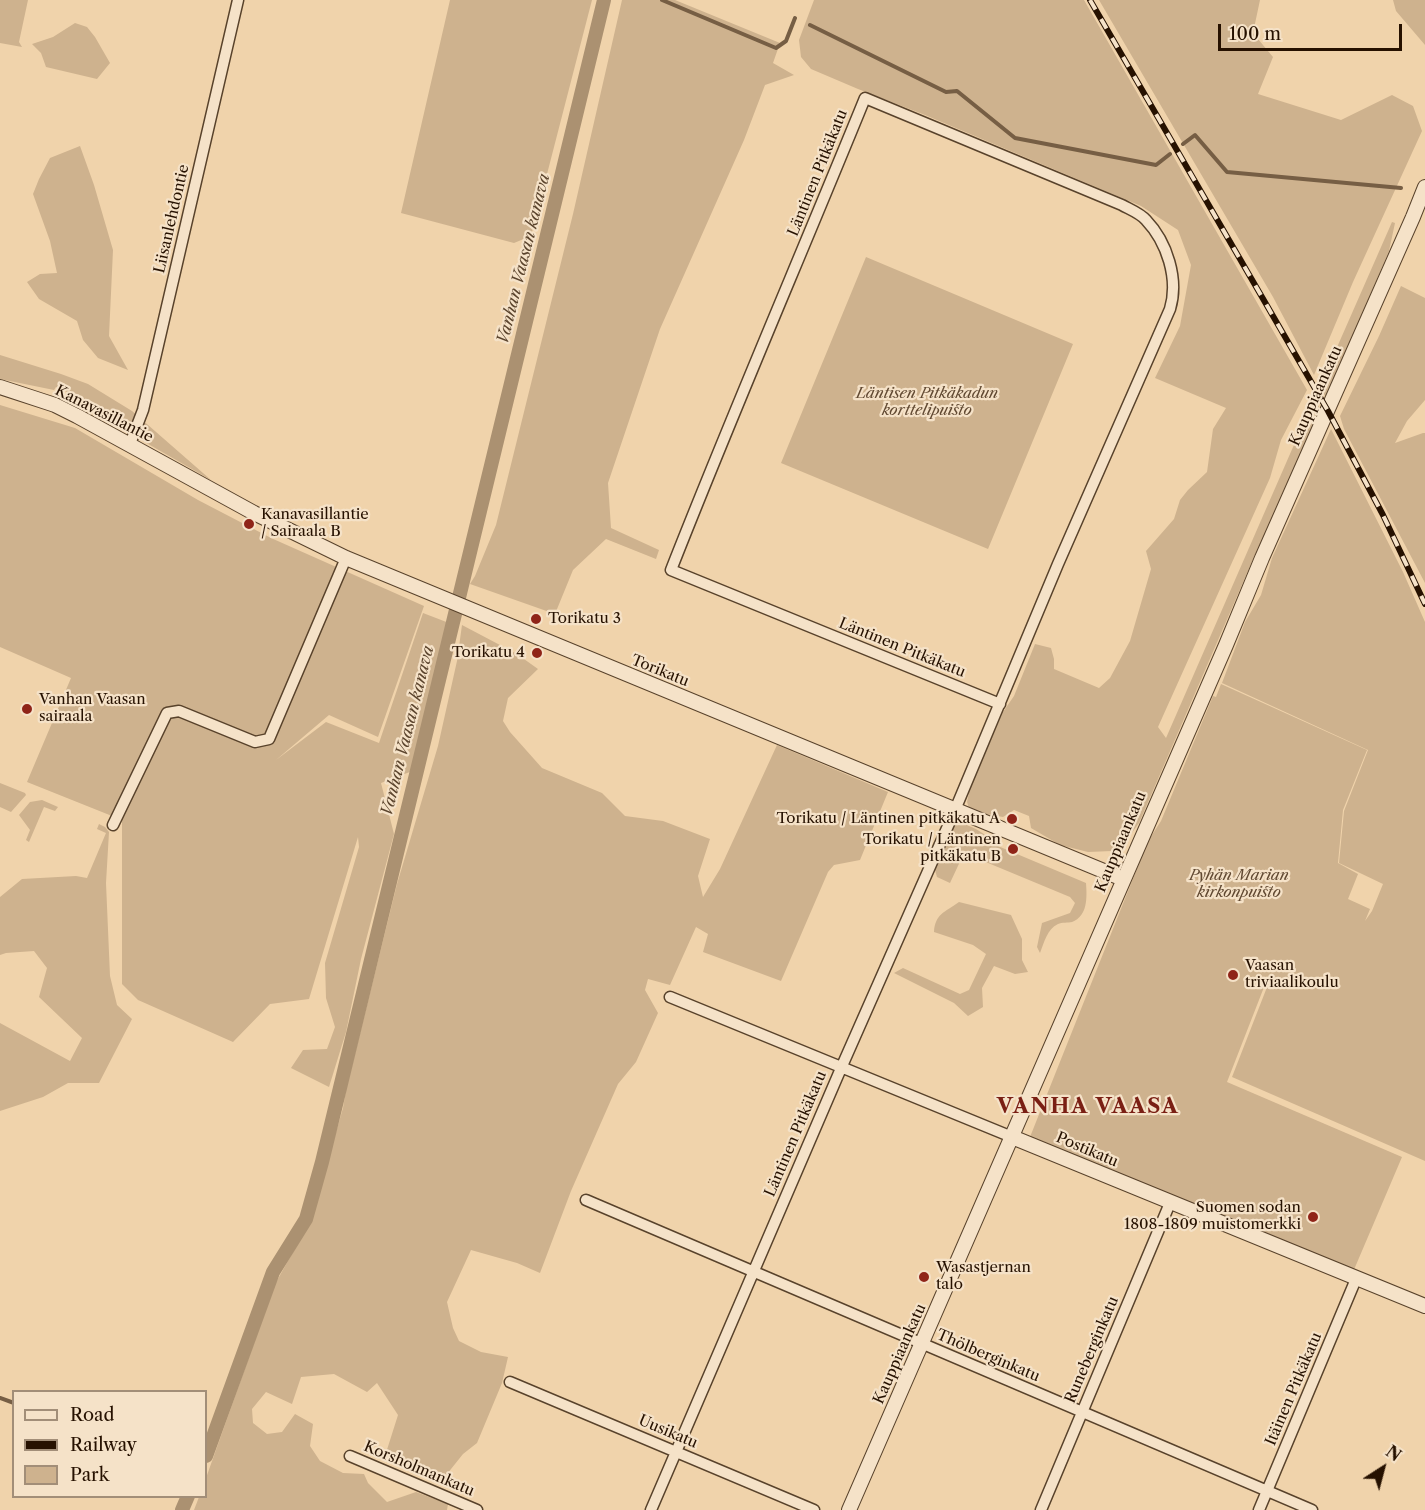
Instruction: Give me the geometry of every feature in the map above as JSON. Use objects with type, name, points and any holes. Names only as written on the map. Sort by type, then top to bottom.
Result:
[{"type":"street","name":"Liisanlehdontie","points":[[130,444],[143,410],[238,0]]},
{"type":"street","name":"Läntinen Pitkäkatu","points":[[651,1510],[955,810],[1000,704],[1058,564],[1173,300],[1168,256],[1145,218],[1122,205],[865,98],[671,570],[1000,704]]},
{"type":"street","name":"Kauppiaankatu","points":[[849,1510],[1425,187]]},
{"type":"street","name":"Kanavasillantie","points":[[0,387],[55,405],[130,444],[190,479]]},
{"type":"street","name":"Torikatu","points":[[190,479],[346,558],[1123,879]]},
{"type":"street","points":[[113,825],[167,713],[179,711],[255,742],[269,739],[346,558]]},
{"type":"street","name":"Postikatu","points":[[670,997],[1425,1306]]},
{"type":"street","name":"Thölberginkatu","points":[[586,1200],[1312,1510]]},
{"type":"street","name":"Runeberginkatu","points":[[1041,1510],[1170,1203]]},
{"type":"street","name":"Itäinen Pitkäkatu","points":[[1259,1510],[1356,1279]]},
{"type":"street","name":"Uusikatu","points":[[510,1382],[814,1510]]},
{"type":"street","name":"Korsholmankatu","points":[[350,1456],[477,1510]]},
{"type":"green space","points":[[0,0],[28,0],[19,42],[22,47],[0,43]]},
{"type":"green space","points":[[450,0],[592,0],[531,236],[514,243],[401,213]]},
{"type":"green space","points":[[622,0],[675,0],[780,43],[773,63],[794,75],[765,85],[744,140],[660,329],[608,483],[611,528],[659,550],[656,559],[606,539],[573,570],[555,614],[470,584],[496,525],[573,214]]},
{"type":"green space","points":[[814,0],[1084,0],[1307,390],[1281,440],[1270,478],[1158,727],[1166,738],[1314,399],[1321,410],[1257,550],[1139,823],[1126,841],[1112,851],[1088,852],[1060,845],[1031,828],[1029,816],[1014,810],[1003,817],[986,814],[969,808],[967,802],[970,788],[1003,712],[1014,696],[1035,644],[1051,648],[1054,669],[1099,688],[1110,678],[1130,641],[1151,569],[1146,551],[1174,519],[1180,500],[1207,472],[1213,429],[1226,408],[1155,378],[1180,326],[1191,265],[1178,230],[1141,206],[811,69],[801,57],[799,40]]},
{"type":"green space","points":[[1099,0],[1260,0],[1253,33],[1273,57],[1258,94],[1341,120],[1392,95],[1413,106],[1422,131],[1353,282],[1314,375],[1273,297]]},
{"type":"green space","points":[[1393,0],[1425,0],[1425,45],[1396,11]]},
{"type":"green space","points":[[75,23],[87,27],[110,63],[97,79],[46,67],[41,53],[32,44],[53,37]]},
{"type":"green space","points":[[80,146],[113,250],[109,336],[128,370],[98,358],[83,340],[77,321],[39,299],[27,282],[40,274],[57,273],[50,241],[33,194],[50,158]]},
{"type":"green space","points":[[1392,222],[1395,223],[1389,251],[1326,398],[1320,386]]},
{"type":"green space","name":"Läntisen Pitkäkadun korttelipuisto","points":[[866,257],[1073,344],[988,549],[781,463]]},
{"type":"green space","points":[[1401,286],[1425,298],[1425,400],[1407,421],[1395,443],[1425,433],[1425,583],[1344,429],[1340,416]]},
{"type":"green space","points":[[0,355],[88,384],[132,411],[211,480],[101,417],[80,402],[78,397],[56,387],[54,390],[0,379]]},
{"type":"green space","points":[[0,405],[75,428],[198,500],[271,538],[424,606],[378,737],[329,715],[276,760],[326,722],[379,743],[423,613],[449,623],[415,770],[381,783],[394,834],[361,959],[346,1032],[329,1087],[291,1068],[303,1050],[327,1049],[335,1027],[326,998],[325,963],[359,847],[358,837],[309,999],[270,1004],[233,1042],[138,1000],[122,984],[122,820],[27,782],[71,678],[0,647]]},
{"type":"green space","name":"Pyhän Marian kirkonpuisto","points":[[1331,429],[1403,572],[1425,622],[1425,1161],[1232,1077],[1269,982],[1266,982],[1227,1082],[1402,1157],[1353,1272],[1030,1137],[1148,841],[1161,821],[1213,696],[1216,697],[1221,684],[1367,750],[1343,810],[1338,863],[1358,874],[1348,899],[1370,909],[1365,921],[1372,911],[1383,884],[1339,863],[1344,811],[1368,750],[1222,683],[1245,622],[1261,595],[1272,558]]},
{"type":"green space","points":[[462,625],[517,654],[538,669],[508,698],[503,721],[510,732],[542,768],[602,793],[625,816],[663,821],[710,839],[698,876],[703,897],[720,869],[777,745],[888,792],[860,860],[834,865],[828,872],[781,981],[703,952],[708,934],[696,927],[670,985],[648,979],[645,990],[658,1013],[636,1062],[618,1084],[571,1191],[540,1273],[517,1263],[471,1250],[447,1302],[453,1328],[459,1341],[481,1352],[508,1357],[502,1383],[477,1443],[463,1454],[439,1484],[393,1463],[385,1456],[398,1415],[377,1383],[367,1392],[334,1374],[301,1377],[292,1404],[266,1392],[252,1409],[253,1423],[267,1434],[282,1432],[295,1414],[313,1424],[310,1446],[320,1461],[343,1473],[364,1474],[368,1483],[387,1502],[416,1492],[448,1504],[447,1510],[194,1510],[199,1498],[207,1498],[207,1475],[275,1284],[310,1222],[343,1108],[397,884],[438,746],[457,661]]},
{"type":"green space","points":[[0,783],[26,795],[11,812],[0,807]]},
{"type":"green space","points":[[42,800],[58,807],[55,811],[44,807],[29,842],[26,840],[30,830],[19,815],[30,802]]},
{"type":"green space","points":[[960,822],[987,836],[986,841],[1086,883],[1084,911],[1072,922],[1054,926],[1046,937],[1040,953],[1037,947],[1042,923],[1070,913],[1075,903],[1070,897],[964,853],[950,883],[937,877],[935,870],[939,860],[954,826]]},
{"type":"green space","points":[[99,824],[109,832],[106,883],[110,976],[117,1005],[132,1019],[99,1083],[68,1083],[43,1097],[0,1111],[0,1023],[70,1061],[82,1038],[39,997],[47,968],[34,951],[0,955],[0,897],[22,879],[76,876],[87,878],[106,833],[97,829]]},
{"type":"green space","points":[[959,902],[1011,915],[1022,939],[1022,960],[1028,972],[1015,974],[994,966],[982,988],[983,1007],[968,1016],[954,1003],[894,973],[903,968],[960,994],[969,990],[986,954],[973,945],[934,932],[939,917]]},
{"type":"waterway","name":"Vanhan Vaasan kanava","points":[[207,1453],[273,1272],[306,1219],[322,1162],[604,0]]},
{"type":"waterway","points":[[662,0],[776,48],[786,41],[795,18]]},
{"type":"waterway","points":[[810,25],[946,92],[957,91],[1015,138],[1156,165],[1170,154]]},
{"type":"waterway","points":[[1183,144],[1195,135],[1227,172],[1401,188]]},
{"type":"waterway","points":[[0,1398],[12,1402]]},
{"type":"waterway","name":"Vanhan Vaasan kanava","points":[[182,1510],[187,1498]]},
{"type":"railway","points":[[1090,0],[1328,411],[1383,515],[1425,604]]},
{"type":"place","name":"Kanavasillantie / Sairaala B","points":[[249,524]]},
{"type":"place","name":"Torikatu 3","points":[[536,619]]},
{"type":"place","name":"Torikatu 4","points":[[537,653]]},
{"type":"place","name":"Vanhan Vaasan sairaala","points":[[27,709]]},
{"type":"place","name":"Torikatu / Läntinen pitkäkatu A","points":[[1012,819]]},
{"type":"place","name":"Torikatu / Läntinen pitkäkatu B","points":[[1013,849]]},
{"type":"place","name":"Vaasan triviaalikoulu","points":[[1233,975]]},
{"type":"place","name":"Suomen sodan 1808-1809 muistomerkki","points":[[1313,1217]]},
{"type":"place","name":"Wasastjernan talo","points":[[924,1277]]},
{"type":"district","name":"VANHA VAASA","points":[[1088,1107]]}]
